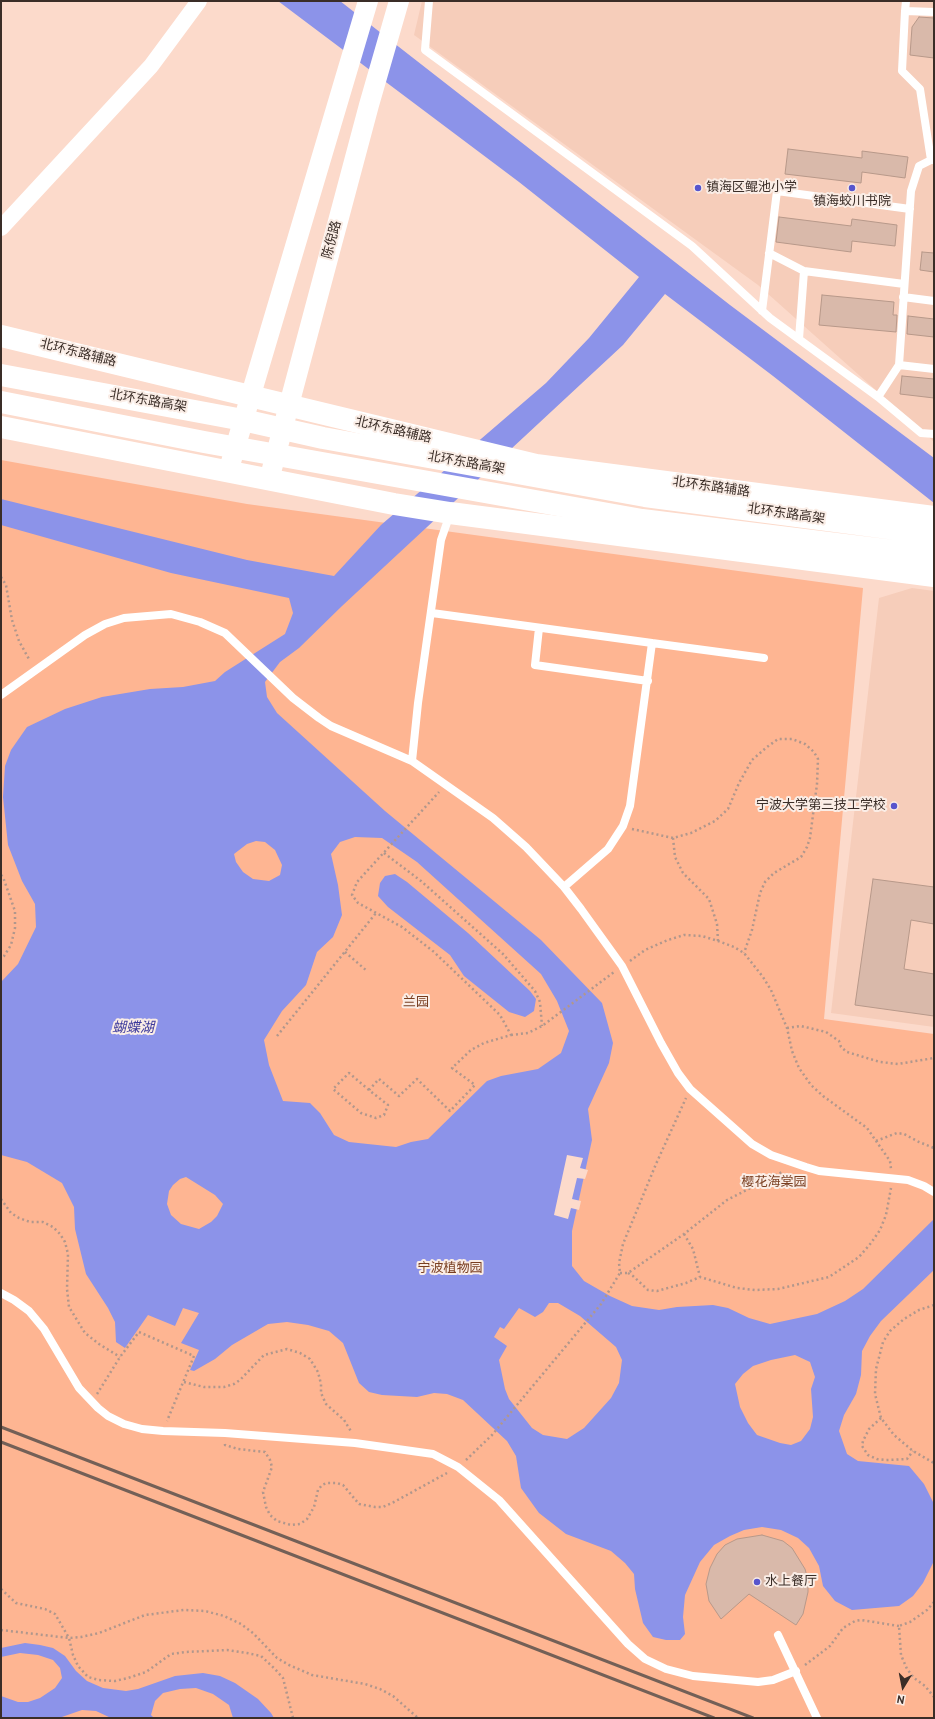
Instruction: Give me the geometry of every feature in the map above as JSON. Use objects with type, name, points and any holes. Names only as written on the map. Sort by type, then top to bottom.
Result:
[{"type":"main road","name":"北环东路辅路","points":[[1,336],[536,465],[934,517]]},
{"type":"main road","name":"北环东路高架","points":[[1,375],[243,420],[323,438],[645,496],[934,534]]},
{"type":"main road","name":"北环东路高架","points":[[1,402],[204,442],[642,520],[934,556]]},
{"type":"main road","points":[[1,427],[450,514],[934,576]]},
{"type":"main road","points":[[645,496],[934,523]]},
{"type":"main road","points":[[642,520],[934,569]]},
{"type":"street","points":[[1,228],[151,66],[199,1]]},
{"type":"street","points":[[228,472],[368,1]]},
{"type":"street","name":"陈倪路","points":[[270,480],[369,105],[399,1]]},
{"type":"lane","points":[[429,1],[425,50],[692,246],[762,311],[878,397],[921,432],[934,434]]},
{"type":"lane","points":[[878,397],[899,365],[911,191],[919,166],[932,160],[920,89],[902,71],[904,11],[906,1]]},
{"type":"lane","points":[[904,11],[934,12]]},
{"type":"lane","points":[[762,311],[777,191],[910,209]]},
{"type":"lane","points":[[769,253],[804,271],[904,284]]},
{"type":"lane","points":[[799,339],[804,271]]},
{"type":"lane","points":[[903,297],[934,301]]},
{"type":"lane","points":[[899,365],[934,369]]},
{"type":"lane","points":[[412,761],[418,703],[432,613],[441,540],[450,514]]},
{"type":"lane","points":[[432,613],[764,658]]},
{"type":"lane","points":[[1,695],[85,635],[105,624],[124,618],[142,615],[171,614],[200,622],[225,633],[293,698],[331,726],[412,761],[494,818],[526,847],[564,887],[622,966],[661,1043],[678,1073],[690,1089],[752,1144],[771,1155],[819,1171],[892,1177],[908,1180],[924,1186],[934,1192]]},
{"type":"lane","points":[[539,628],[535,665],[648,681]]},
{"type":"lane","points":[[564,887],[608,849],[622,826],[630,806],[652,643]]},
{"type":"lane","points":[[1,1293],[29,1311],[44,1329],[79,1388],[92,1402],[108,1416],[124,1424],[142,1429],[225,1433],[355,1443],[432,1454],[458,1467],[499,1500],[628,1644],[645,1659],[666,1669],[693,1676],[758,1682],[773,1680],[796,1671]]},
{"type":"lane","points":[[778,1635],[817,1718]]},
{"type":"path","points":[[1,577],[6,585],[12,620],[19,641],[35,671]]},
{"type":"path","points":[[622,826],[673,838],[691,834],[715,821],[728,809],[739,783],[752,760],[778,739],[792,739],[805,744],[814,752],[818,759],[815,804],[807,847],[802,857],[774,873],[765,882],[760,893],[752,930],[744,953]]},
{"type":"path","points":[[446,784],[357,882],[352,895],[358,903],[402,927],[434,952],[500,1015],[511,1035]]},
{"type":"path","points":[[673,838],[675,857],[683,873],[709,899],[717,924],[718,941]]},
{"type":"path","points":[[384,853],[421,881],[503,954],[535,991],[540,1002],[542,1026]]},
{"type":"path","points":[[1,874],[15,911],[15,928],[11,944],[4,956],[1,958]]},
{"type":"path","points":[[277,1036],[376,912]]},
{"type":"path","points":[[369,1090],[379,1079],[399,1096],[416,1079],[450,1110],[475,1085],[452,1068],[471,1050],[484,1043],[511,1035],[528,1033],[542,1026],[645,950],[684,935],[702,936],[734,947],[744,953],[763,977],[771,990],[787,1028],[792,1051],[799,1068],[811,1085],[823,1096],[867,1128],[890,1161],[892,1177],[890,1199],[886,1215],[880,1230],[871,1244],[859,1257],[829,1277],[778,1289],[755,1290],[737,1288],[700,1277],[686,1283],[657,1291],[648,1290],[628,1273],[620,1273]]},
{"type":"path","points":[[344,952],[367,971]]},
{"type":"path","points":[[787,1028],[801,1026],[826,1032],[839,1041],[841,1047],[847,1052],[867,1060],[898,1064],[934,1058]]},
{"type":"path","points":[[348,1073],[369,1090],[388,1105],[384,1115],[376,1118],[361,1113],[333,1089],[348,1073]]},
{"type":"path","points":[[225,1433],[225,1445],[238,1449],[265,1452],[272,1467],[263,1492],[266,1507],[270,1515],[277,1521],[291,1525],[300,1524],[307,1519],[314,1507],[318,1490],[322,1485],[327,1483],[337,1483],[343,1486],[359,1504],[375,1507],[383,1506],[406,1496],[458,1467],[497,1429],[601,1304],[620,1273],[619,1263],[623,1244],[656,1164],[690,1089]]},
{"type":"path","points":[[876,1141],[898,1133],[904,1134],[934,1148]]},
{"type":"path","points":[[628,1273],[684,1234],[727,1200],[758,1183],[776,1176],[796,1164]]},
{"type":"path","points":[[1,1199],[11,1213],[19,1218],[30,1222],[43,1222],[53,1227],[60,1234],[65,1242],[68,1254],[67,1289],[69,1307],[85,1333],[120,1357]]},
{"type":"path","points":[[684,1234],[693,1249],[700,1277]]},
{"type":"path","points":[[934,1305],[918,1310],[890,1331],[883,1342],[876,1369],[875,1394],[881,1418],[894,1435],[913,1451],[934,1463]]},
{"type":"path","points":[[92,1402],[120,1357],[139,1332],[194,1356],[163,1430]]},
{"type":"path","points":[[184,1382],[204,1387],[224,1387],[234,1384],[240,1380],[264,1354],[287,1349],[300,1353],[310,1359],[318,1372],[322,1384],[321,1393],[326,1404],[344,1420],[351,1430],[355,1443]]},
{"type":"path","points":[[881,1418],[869,1429],[863,1441],[862,1446],[868,1455],[877,1459],[886,1460],[907,1459],[913,1451]]},
{"type":"path","points":[[1,1589],[16,1603],[46,1609],[54,1614],[69,1638],[78,1666],[88,1677],[99,1680],[128,1678],[146,1672],[171,1654],[186,1652],[227,1650],[261,1656],[283,1678],[293,1718]]},
{"type":"path","points":[[796,1671],[825,1650],[844,1628],[854,1621],[862,1620],[899,1626],[910,1622],[934,1602]]},
{"type":"path","points":[[1,1630],[69,1638],[99,1633],[145,1615],[184,1610],[205,1611],[224,1616],[241,1624],[253,1633],[277,1658],[289,1665],[312,1675],[364,1684],[380,1690],[393,1696],[418,1718]]},
{"type":"path","points":[[899,1626],[901,1655],[907,1669],[914,1678],[925,1686],[934,1697]]},
{"type":"shaded area","points":[[422,1],[934,1],[934,442],[758,285],[414,35]]},
{"type":"shaded area","name":"宁波大学第三技工学校","points":[[912,588],[934,591],[934,1027],[831,1013],[879,598]]},
{"type":"green space","name":"宁波植物园","points":[[1,460],[247,504],[863,588],[824,1019],[934,1034],[934,1718],[1,1718]]},
{"type":"water","name":"蝴蝶湖","points":[[278,1],[340,1],[730,305],[934,458],[934,503],[773,376],[665,294],[623,345],[342,606],[299,648],[280,662],[265,682],[267,697],[277,713],[385,811],[541,940],[602,1003],[613,1043],[609,1063],[588,1109],[592,1140],[572,1231],[572,1266],[584,1281],[610,1296],[632,1306],[659,1310],[677,1307],[713,1305],[728,1308],[749,1318],[770,1324],[817,1314],[845,1301],[863,1289],[934,1219],[934,1270],[881,1321],[870,1336],[862,1351],[861,1375],[856,1394],[844,1415],[839,1431],[847,1454],[858,1461],[909,1466],[924,1484],[934,1504],[933,1563],[923,1583],[913,1596],[899,1606],[852,1610],[835,1601],[823,1586],[819,1566],[809,1548],[798,1538],[781,1530],[762,1527],[744,1530],[714,1545],[700,1562],[685,1595],[683,1617],[685,1634],[680,1640],[666,1640],[653,1637],[643,1623],[635,1589],[634,1574],[625,1563],[611,1551],[566,1534],[539,1513],[521,1488],[516,1456],[507,1441],[463,1400],[447,1394],[434,1393],[417,1397],[382,1395],[369,1392],[359,1383],[343,1343],[329,1331],[308,1325],[287,1322],[268,1324],[232,1345],[215,1359],[194,1371],[190,1370],[199,1350],[181,1343],[199,1313],[183,1308],[175,1326],[148,1315],[125,1348],[116,1342],[115,1322],[108,1308],[86,1274],[75,1229],[74,1207],[62,1183],[27,1162],[1,1155],[1,982],[18,964],[36,927],[35,904],[22,881],[8,845],[3,797],[5,766],[11,750],[27,727],[65,709],[102,697],[150,689],[183,687],[215,681],[225,672],[285,634],[293,613],[289,598],[171,573],[1,525],[1,499],[247,560],[334,576],[381,525],[546,383],[589,338],[639,277],[519,182]],"holes":[[[355,837],[382,838],[417,862],[541,974],[557,1001],[569,1031],[561,1053],[538,1069],[501,1076],[487,1081],[428,1139],[411,1142],[396,1147],[349,1142],[334,1135],[320,1113],[310,1103],[283,1101],[269,1065],[264,1040],[282,1011],[306,985],[317,952],[333,937],[342,915],[338,885],[331,854],[340,842]],[[256,841],[265,842],[275,850],[282,865],[280,875],[269,881],[253,879],[243,872],[236,862],[234,854],[247,844]],[[186,1177],[215,1195],[223,1204],[217,1216],[211,1222],[199,1229],[181,1224],[171,1215],[167,1204],[169,1191],[180,1179]],[[549,1303],[558,1303],[580,1316],[616,1347],[622,1360],[619,1383],[611,1398],[584,1428],[567,1439],[543,1435],[532,1428],[509,1399],[505,1389],[499,1360],[507,1346],[494,1337],[500,1327],[504,1329],[519,1308],[535,1317],[543,1312]],[[795,1355],[810,1362],[815,1377],[811,1389],[813,1417],[810,1429],[801,1441],[791,1445],[780,1443],[757,1435],[748,1423],[740,1407],[735,1384],[743,1374],[753,1366],[771,1360]]]},
{"type":"water","points":[[395,874],[407,882],[468,933],[530,991],[536,999],[534,1011],[525,1017],[509,1012],[464,976],[450,955],[388,907],[378,896],[380,883],[385,876]]},
{"type":"water","points":[[25,1643],[53,1648],[65,1656],[76,1671],[87,1681],[103,1688],[126,1691],[138,1689],[175,1676],[203,1673],[220,1676],[235,1683],[258,1699],[274,1718],[233,1718],[229,1705],[213,1694],[196,1688],[180,1689],[163,1693],[155,1701],[151,1715],[154,1718],[111,1718],[96,1711],[82,1710],[59,1718],[1,1718],[1,1696],[18,1702],[28,1702],[40,1698],[55,1688],[62,1678],[60,1668],[53,1660],[38,1655],[20,1653],[1,1657],[1,1648]]},
{"type":"pier","points":[[567,1155],[583,1158],[580,1168],[588,1170],[585,1179],[577,1178],[572,1199],[581,1201],[579,1210],[571,1208],[568,1219],[554,1215]]},
{"type":"building","points":[[919,17],[934,18],[934,58],[910,55],[912,27]]},
{"type":"building","points":[[788,149],[862,158],[862,151],[908,157],[905,178],[862,172],[861,183],[785,174]]},
{"type":"building","points":[[779,217],[851,226],[852,219],[897,225],[895,246],[852,241],[851,252],[776,242]]},
{"type":"building","points":[[922,252],[934,253],[934,272],[920,270]]},
{"type":"building","points":[[822,295],[894,302],[893,315],[897,315],[896,332],[819,325]]},
{"type":"building","points":[[908,316],[934,319],[934,337],[907,334]]},
{"type":"building","points":[[902,376],[934,379],[934,398],[900,394]]},
{"type":"building","points":[[873,879],[934,887],[934,924],[911,920],[904,969],[934,974],[934,1016],[855,1005]]},
{"type":"building","name":"水上餐厅","points":[[762,1535],[783,1541],[792,1548],[805,1569],[808,1580],[808,1592],[803,1614],[796,1625],[749,1594],[721,1619],[709,1601],[706,1584],[710,1568],[717,1554],[725,1545],[737,1539]]},
{"type":"railway","points":[[1,1427],[753,1718]]},
{"type":"railway","points":[[1,1442],[714,1718]]},
{"type":"place","name":"镇海区鲲池小学","points":[[698,188]]},
{"type":"place","name":"镇海蛟川书院","points":[[852,188]]},
{"type":"place","name":"宁波大学第三技工学校","points":[[894,806]]},
{"type":"place","name":"水上餐厅","points":[[757,1582]]},
{"type":"park label","name":"兰园","points":[[416,1003]]},
{"type":"park label","name":"樱花海棠园","points":[[774,1183]]}]
